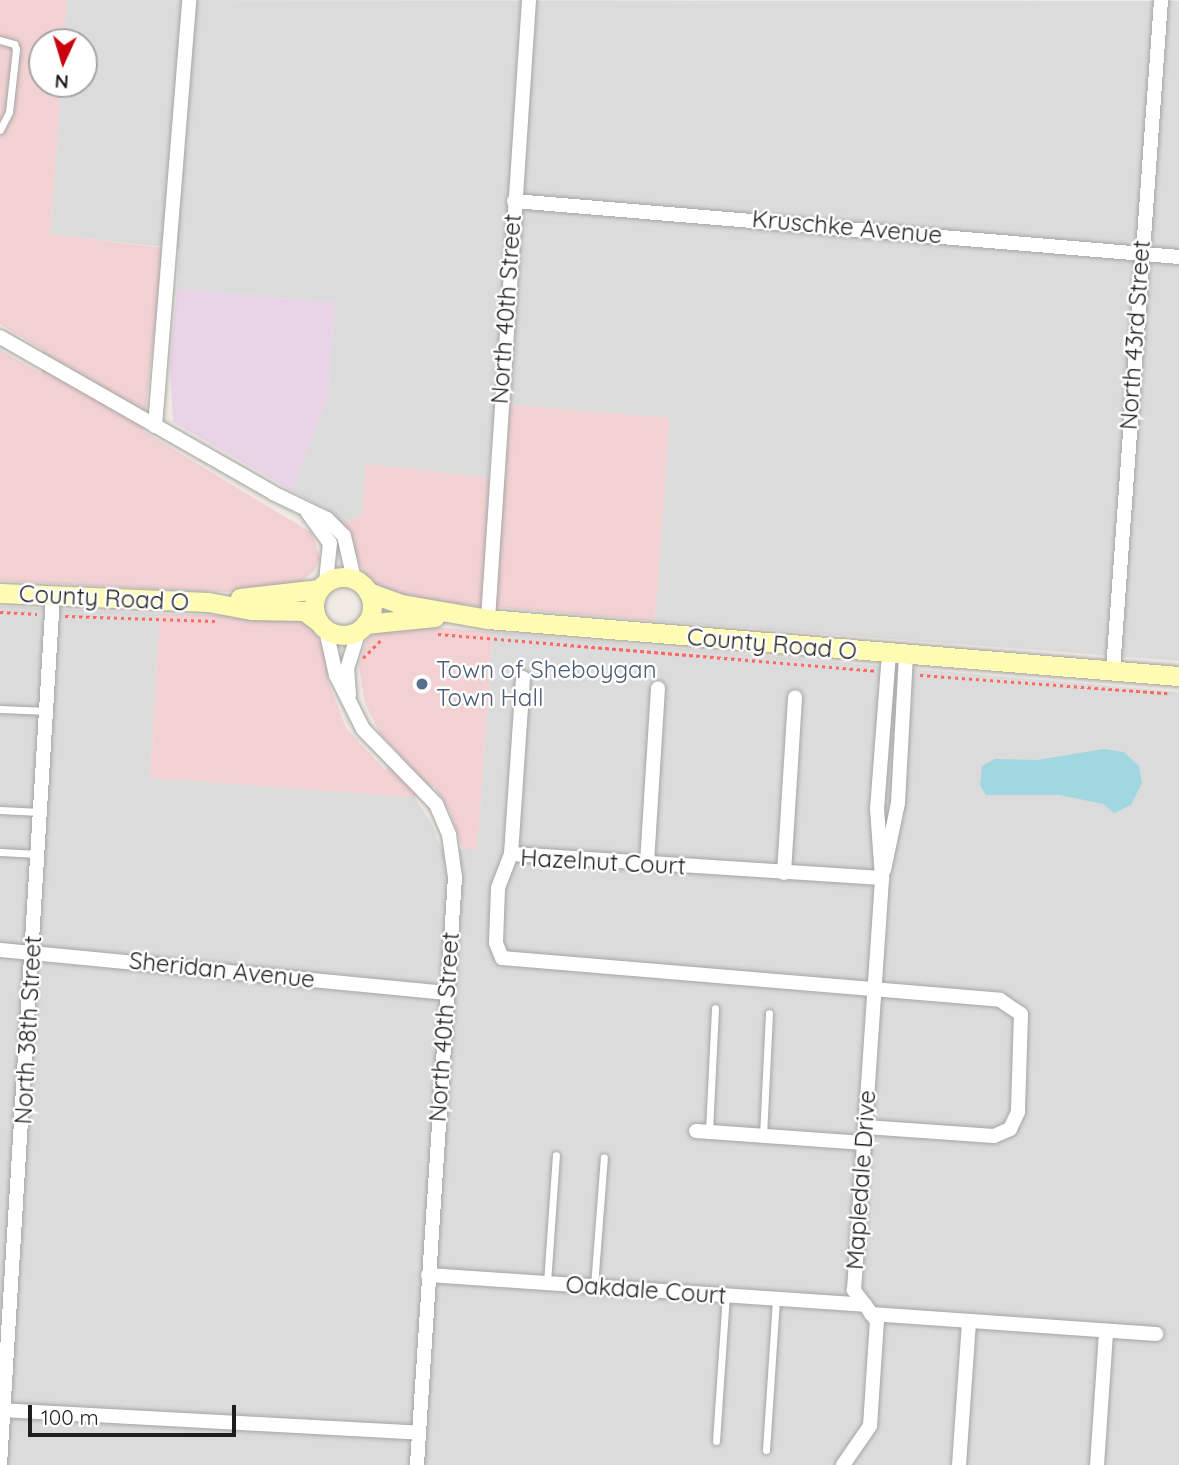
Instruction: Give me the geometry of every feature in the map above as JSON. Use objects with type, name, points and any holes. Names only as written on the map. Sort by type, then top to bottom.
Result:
[{"type":"street","points":[[155,426],[189,0]]},
{"type":"street","name":"North 40th Street","points":[[488,619],[529,0]]},
{"type":"street","name":"North 43rd Street","points":[[1113,670],[1161,0]]},
{"type":"street","name":"Kruschke Avenue","points":[[514,201],[1179,257]]},
{"type":"street","points":[[0,337],[304,509],[327,519],[342,531],[361,586],[372,608],[349,655],[351,704]]},
{"type":"street","points":[[304,509],[330,543],[322,586],[314,605],[322,625],[342,635],[362,627],[454,615]]},
{"type":"street","points":[[322,586],[361,586]]},
{"type":"street","name":"County Road O","points":[[0,593],[53,605],[208,603],[322,586]]},
{"type":"street","name":"County Road O","points":[[361,586],[454,615],[897,664],[1113,670],[1179,676]]},
{"type":"street","name":"County Road O","points":[[208,603],[252,610],[304,611],[322,625]]},
{"type":"street","name":"North 38th Street","points":[[0,1465],[53,605]]},
{"type":"street","name":"North 40th Street","points":[[322,625],[335,675],[363,729],[436,804],[449,835],[455,877],[445,993],[417,1465]]},
{"type":"street","name":"Mapledale Drive","points":[[843,1465],[870,1426],[877,1321],[854,1290],[881,878],[877,829],[897,664]]},
{"type":"street","points":[[511,854],[523,678]]},
{"type":"street","points":[[647,863],[658,688]]},
{"type":"street","points":[[784,873],[795,697]]},
{"type":"street","name":"Hazelnut Court","points":[[865,1127],[994,1136],[1016,1121],[1024,1022],[1015,1006],[1000,1000],[874,992],[508,960],[497,953],[498,888],[511,854],[881,878]]},
{"type":"street","name":"Sheridan Avenue","points":[[0,950],[33,951],[445,993]]},
{"type":"street","points":[[703,1132],[864,1143]]},
{"type":"street","name":"Oakdale Court","points":[[428,1275],[776,1299],[969,1321],[1156,1334]]},
{"type":"street","points":[[959,1465],[969,1321]]},
{"type":"street","points":[[1097,1465],[1106,1332]]},
{"type":"street","points":[[2,1410],[418,1433]]},
{"type":"lane","points":[[0,40],[14,44],[16,50],[0,130]]},
{"type":"lane","points":[[0,709],[48,711]]},
{"type":"lane","points":[[0,810],[41,812]]},
{"type":"lane","points":[[0,852],[38,854]]},
{"type":"lane","points":[[703,1132],[715,1008]]},
{"type":"lane","points":[[762,1136],[769,1013]]},
{"type":"lane","points":[[547,1284],[556,1155]]},
{"type":"lane","points":[[594,1287],[604,1157]]},
{"type":"lane","points":[[716,1441],[726,1296]]},
{"type":"lane","points":[[766,1450],[776,1299]]},
{"type":"path","points":[[0,612],[53,605],[220,621]]},
{"type":"path","points":[[431,633],[897,664],[1153,694],[1168,693],[1179,676]]},
{"type":"path","points":[[349,655],[366,659],[387,636]]},
{"type":"shaded area","points":[[0,0],[67,0],[65,28],[28,28],[28,98],[60,98],[50,234],[164,248],[143,431],[312,533],[320,558],[314,571],[298,584],[270,591],[226,592],[0,581],[0,350],[41,373],[42,349],[0,324]]},
{"type":"shaded area","points":[[67,0],[1179,1],[1179,661],[655,621],[669,418],[495,404],[488,478],[366,464],[361,516],[341,524],[327,509],[291,490],[327,400],[335,303],[177,289],[179,249],[50,234],[60,98],[98,98],[98,28],[65,28]]},
{"type":"shaded area","points":[[177,289],[335,303],[327,400],[291,490],[173,422],[170,367]]},
{"type":"shaded area","points":[[510,405],[670,418],[655,621],[398,599],[366,577],[341,524],[361,516],[366,464],[505,480]]},
{"type":"shaded area","points":[[0,606],[160,614],[150,778],[414,797],[432,824],[441,849],[477,849],[493,632],[1179,692],[1179,1465],[0,1465]]},
{"type":"shaded area","points":[[160,614],[296,616],[311,626],[324,649],[329,684],[346,728],[385,770],[401,756],[380,734],[364,701],[359,664],[367,640],[376,632],[433,627],[493,632],[477,849],[463,849],[450,811],[434,786],[414,797],[150,778]]},
{"type":"water","points":[[1104,749],[1124,752],[1139,766],[1142,783],[1131,805],[1114,813],[1103,804],[1060,795],[986,795],[980,785],[982,766],[995,759],[1037,760]]},
{"type":"place","name":"Town of Sheboygan Town Hall","points":[[422,684]]}]
